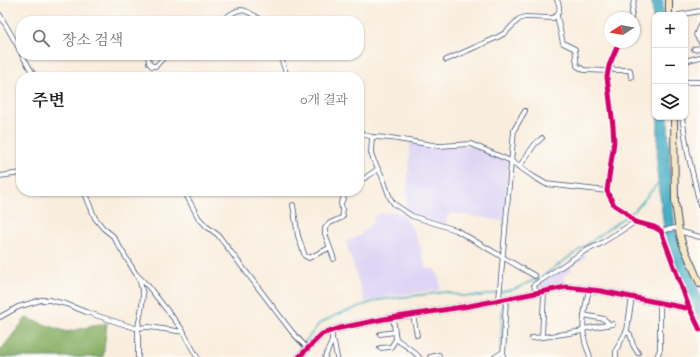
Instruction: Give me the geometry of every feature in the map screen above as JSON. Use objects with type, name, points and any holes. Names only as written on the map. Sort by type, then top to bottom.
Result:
[{"type":"street","points":[[557,0],[560,12],[558,16],[563,42],[575,49],[577,66],[584,70],[630,70],[631,77]]},
{"type":"street","points":[[632,12],[634,0]]},
{"type":"street","points":[[669,0],[669,12]]},
{"type":"street","points":[[227,16],[235,10],[240,9],[255,16]]},
{"type":"street","points":[[688,13],[700,11]]},
{"type":"street","points":[[0,15],[16,43]]},
{"type":"street","points":[[446,60],[496,38],[519,19],[525,17],[553,18],[558,16]]},
{"type":"street","points":[[700,25],[696,35],[700,41]]},
{"type":"street","points":[[617,48],[609,69],[607,83],[614,142],[607,191],[614,206],[627,213],[634,221],[662,231],[677,230],[700,237]]},
{"type":"street","points":[[694,50],[700,48]]},
{"type":"street","points":[[688,60],[700,57]]},
{"type":"street","points":[[25,60],[32,72]]},
{"type":"street","points":[[149,60],[152,66],[156,66],[161,60]]},
{"type":"street","points":[[282,60],[286,72]]},
{"type":"street","points":[[688,82],[700,82]]},
{"type":"street","points":[[495,357],[502,354],[503,298],[500,290],[514,130],[525,111]]},
{"type":"street","points":[[674,120],[675,202],[677,230],[700,284]]},
{"type":"street","points":[[682,120],[688,154],[700,202]]},
{"type":"street","points":[[364,135],[439,146],[471,144],[511,161],[546,184],[607,191]]},
{"type":"street","points":[[372,137],[371,153],[394,204],[412,216],[456,230],[535,276]]},
{"type":"street","points":[[519,167],[534,144],[542,138]]},
{"type":"street","points":[[364,178],[378,169]]},
{"type":"street","points":[[0,176],[16,174]]},
{"type":"street","points":[[86,196],[95,218],[103,228],[113,236],[138,276],[148,286],[184,332],[197,357]]},
{"type":"street","points":[[187,196],[198,217],[206,226],[218,235],[256,287],[292,332],[307,347]]},
{"type":"street","points":[[334,259],[329,248],[325,228],[330,222],[342,218],[341,203],[344,196]]},
{"type":"street","points":[[293,205],[298,236],[305,256],[309,258],[329,248]]},
{"type":"street","points":[[536,293],[534,284],[583,252],[600,244],[634,221]]},
{"type":"street","points":[[662,231],[689,307],[696,317],[700,330]]},
{"type":"street","points":[[138,276],[143,294],[138,327],[138,357]]},
{"type":"street","points":[[299,357],[307,347],[322,334],[332,331],[393,318],[566,288],[589,290],[686,308],[689,307]]},
{"type":"street","points":[[589,290],[584,315],[583,330],[590,357]]},
{"type":"street","points":[[542,337],[544,292]]},
{"type":"street","points":[[616,357],[616,350],[626,332],[632,297]]},
{"type":"street","points":[[0,317],[18,307],[41,300],[49,300],[66,304],[134,328],[149,327],[184,332]]},
{"type":"street","points":[[657,357],[660,349],[660,302]]},
{"type":"street","points":[[413,315],[417,335]]},
{"type":"street","points":[[532,338],[611,324],[604,319],[584,315]]},
{"type":"street","points":[[380,348],[391,347],[396,339],[393,318]]},
{"type":"street","points":[[325,357],[332,341],[332,331]]},
{"type":"street","points":[[380,334],[395,332]]},
{"type":"street","points":[[626,332],[630,334],[633,345],[638,353]]},
{"type":"street","points":[[396,339],[415,352],[419,357]]},
{"type":"street","points":[[332,341],[334,343],[337,357]]},
{"type":"street","points":[[430,357],[439,355]]},
{"type":"shaded area","points":[[410,143],[439,148],[471,146],[509,162],[504,221],[453,213],[447,217],[446,225],[406,211]]},
{"type":"shaded area","points":[[396,211],[405,217],[413,230],[420,247],[426,269],[434,269],[439,275],[440,290],[388,296],[365,302],[346,242],[359,236],[374,221],[374,215]]},
{"type":"shaded area","points":[[583,254],[586,257],[571,267],[572,270],[563,275],[566,282],[565,284],[540,291],[536,285]]},
{"type":"green space","points":[[26,318],[67,332],[107,323],[103,357],[0,357],[0,351]]},
{"type":"water","points":[[652,0],[663,0],[663,12],[653,12]]},
{"type":"water","points":[[658,120],[668,120],[670,176],[675,230],[700,294],[700,320],[676,266],[665,236],[657,171]]},
{"type":"waterway","points":[[293,357],[319,324],[336,315],[378,300],[446,292],[461,296],[481,296],[515,289],[534,280],[536,281],[636,209],[660,181]]},
{"type":"waterway","points":[[501,351],[502,311],[504,301]]},
{"type":"cycle path","points":[[616,48],[609,66],[607,77],[614,142],[607,191],[614,205],[625,212],[635,222],[654,227],[661,231],[689,307],[700,330]]},
{"type":"cycle path","points":[[299,357],[322,334],[340,328],[384,319],[469,306],[566,287],[601,291],[686,308],[689,307]]}]
